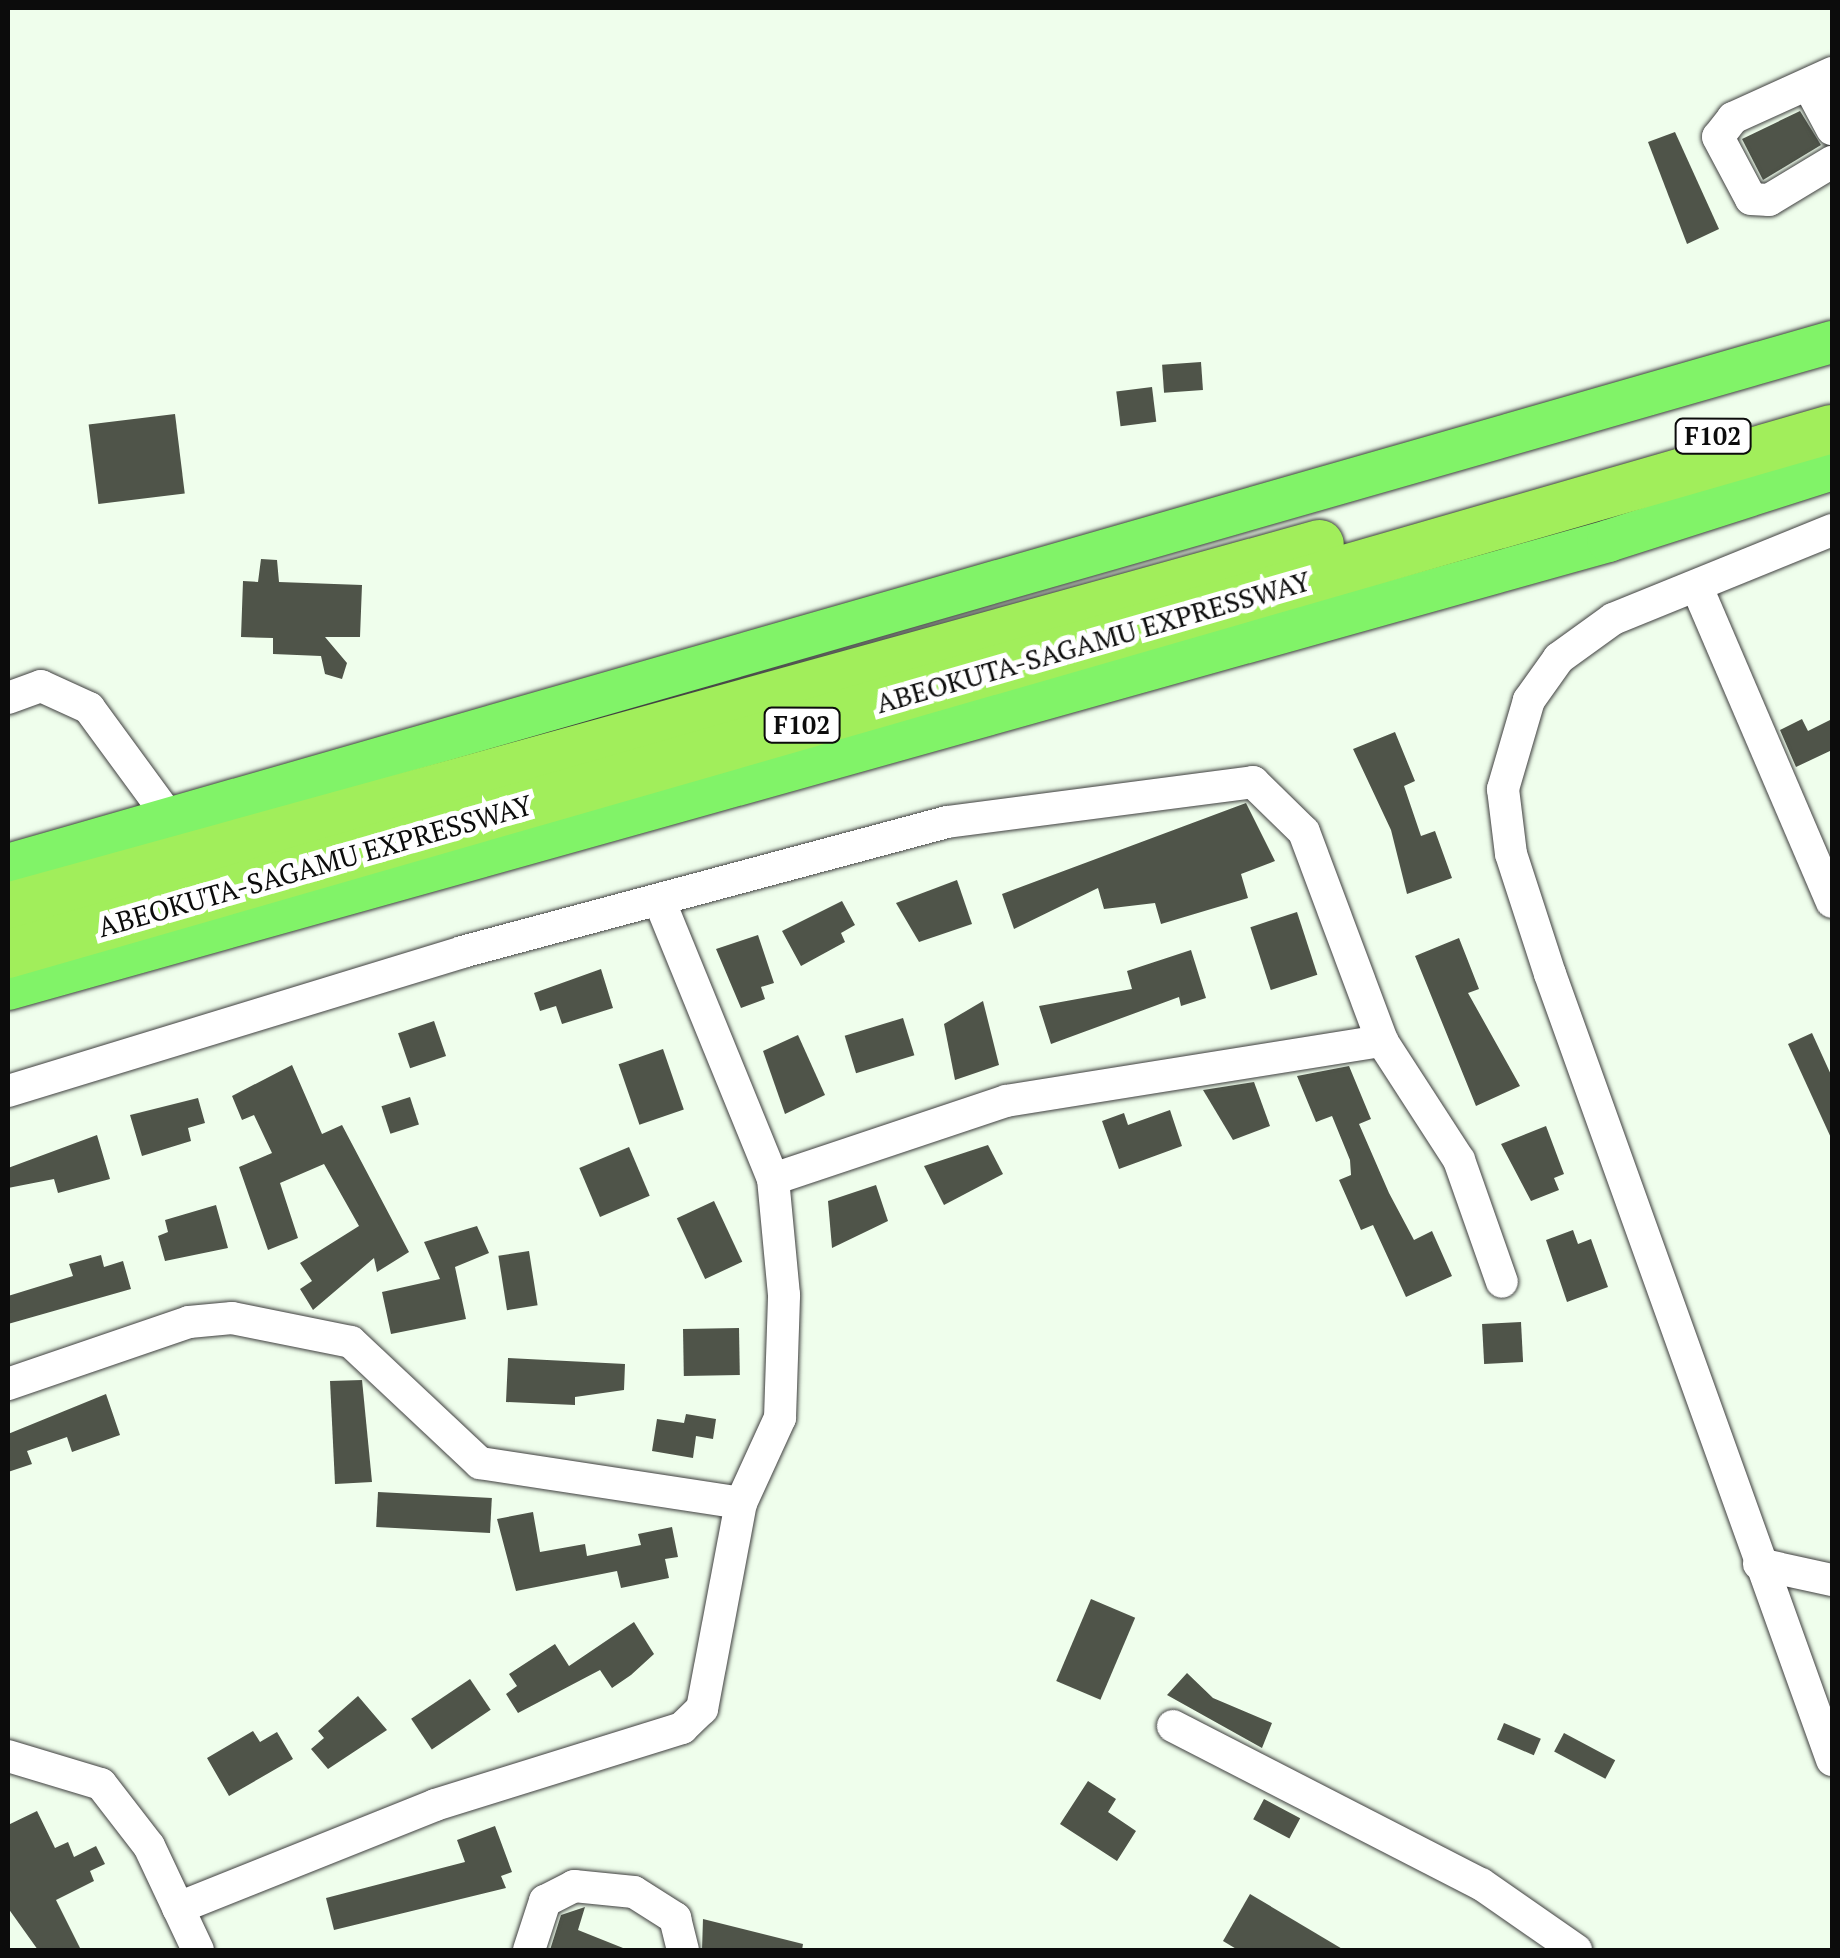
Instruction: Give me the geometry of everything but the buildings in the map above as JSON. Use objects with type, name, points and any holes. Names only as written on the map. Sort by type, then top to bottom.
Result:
[{"type":"highway","name":"ABEOKUTA-SAGAMU EXPRESSWAY","points":[[1595,485],[1832,396]]},
{"type":"highway","name":"ABEOKUTA-SAGAMU EXPRESSWAY","points":[[8,907],[572,769],[1595,485],[1832,429]]},
{"type":"highway","name":"ABEOKUTA-SAGAMU EXPRESSWAY","points":[[8,954],[572,769]]},
{"type":"main road","points":[[8,989],[572,769],[1832,342]]},
{"type":"main road","points":[[8,865],[171,820],[572,769],[1608,542],[1832,469]]},
{"type":"street","points":[[1832,129],[1821,79],[1734,118],[1718,137],[1723,158],[1751,199],[1769,200],[1832,162]]},
{"type":"street","points":[[1832,530],[1699,592],[1613,619],[1560,658],[1529,700],[1502,789],[1510,854],[1544,957],[1758,1564],[1832,1760]]},
{"type":"street","points":[[1699,592],[1832,902]]},
{"type":"street","points":[[8,698],[41,686],[77,699],[171,820]]},
{"type":"street","points":[[8,1091],[443,957],[662,904],[947,822],[1253,782],[1304,832],[1382,1040],[1459,1160],[1502,1282]]},
{"type":"street","points":[[178,1908],[435,1805],[682,1728],[702,1709],[715,1670],[742,1503],[780,1418],[787,1358],[773,1179],[662,904]]},
{"type":"street","points":[[773,1179],[1006,1101],[1382,1040]]},
{"type":"street","points":[[8,1384],[189,1322],[232,1318],[351,1342],[480,1463],[742,1503]]},
{"type":"street","points":[[1758,1564],[1832,1580]]},
{"type":"street","points":[[1172,1726],[1482,1884],[1576,1950]]},
{"type":"street","points":[[8,1756],[101,1784],[149,1846],[198,1950]]},
{"type":"street","points":[[529,1950],[545,1902],[574,1886],[634,1892],[675,1918],[683,1950]]}]
